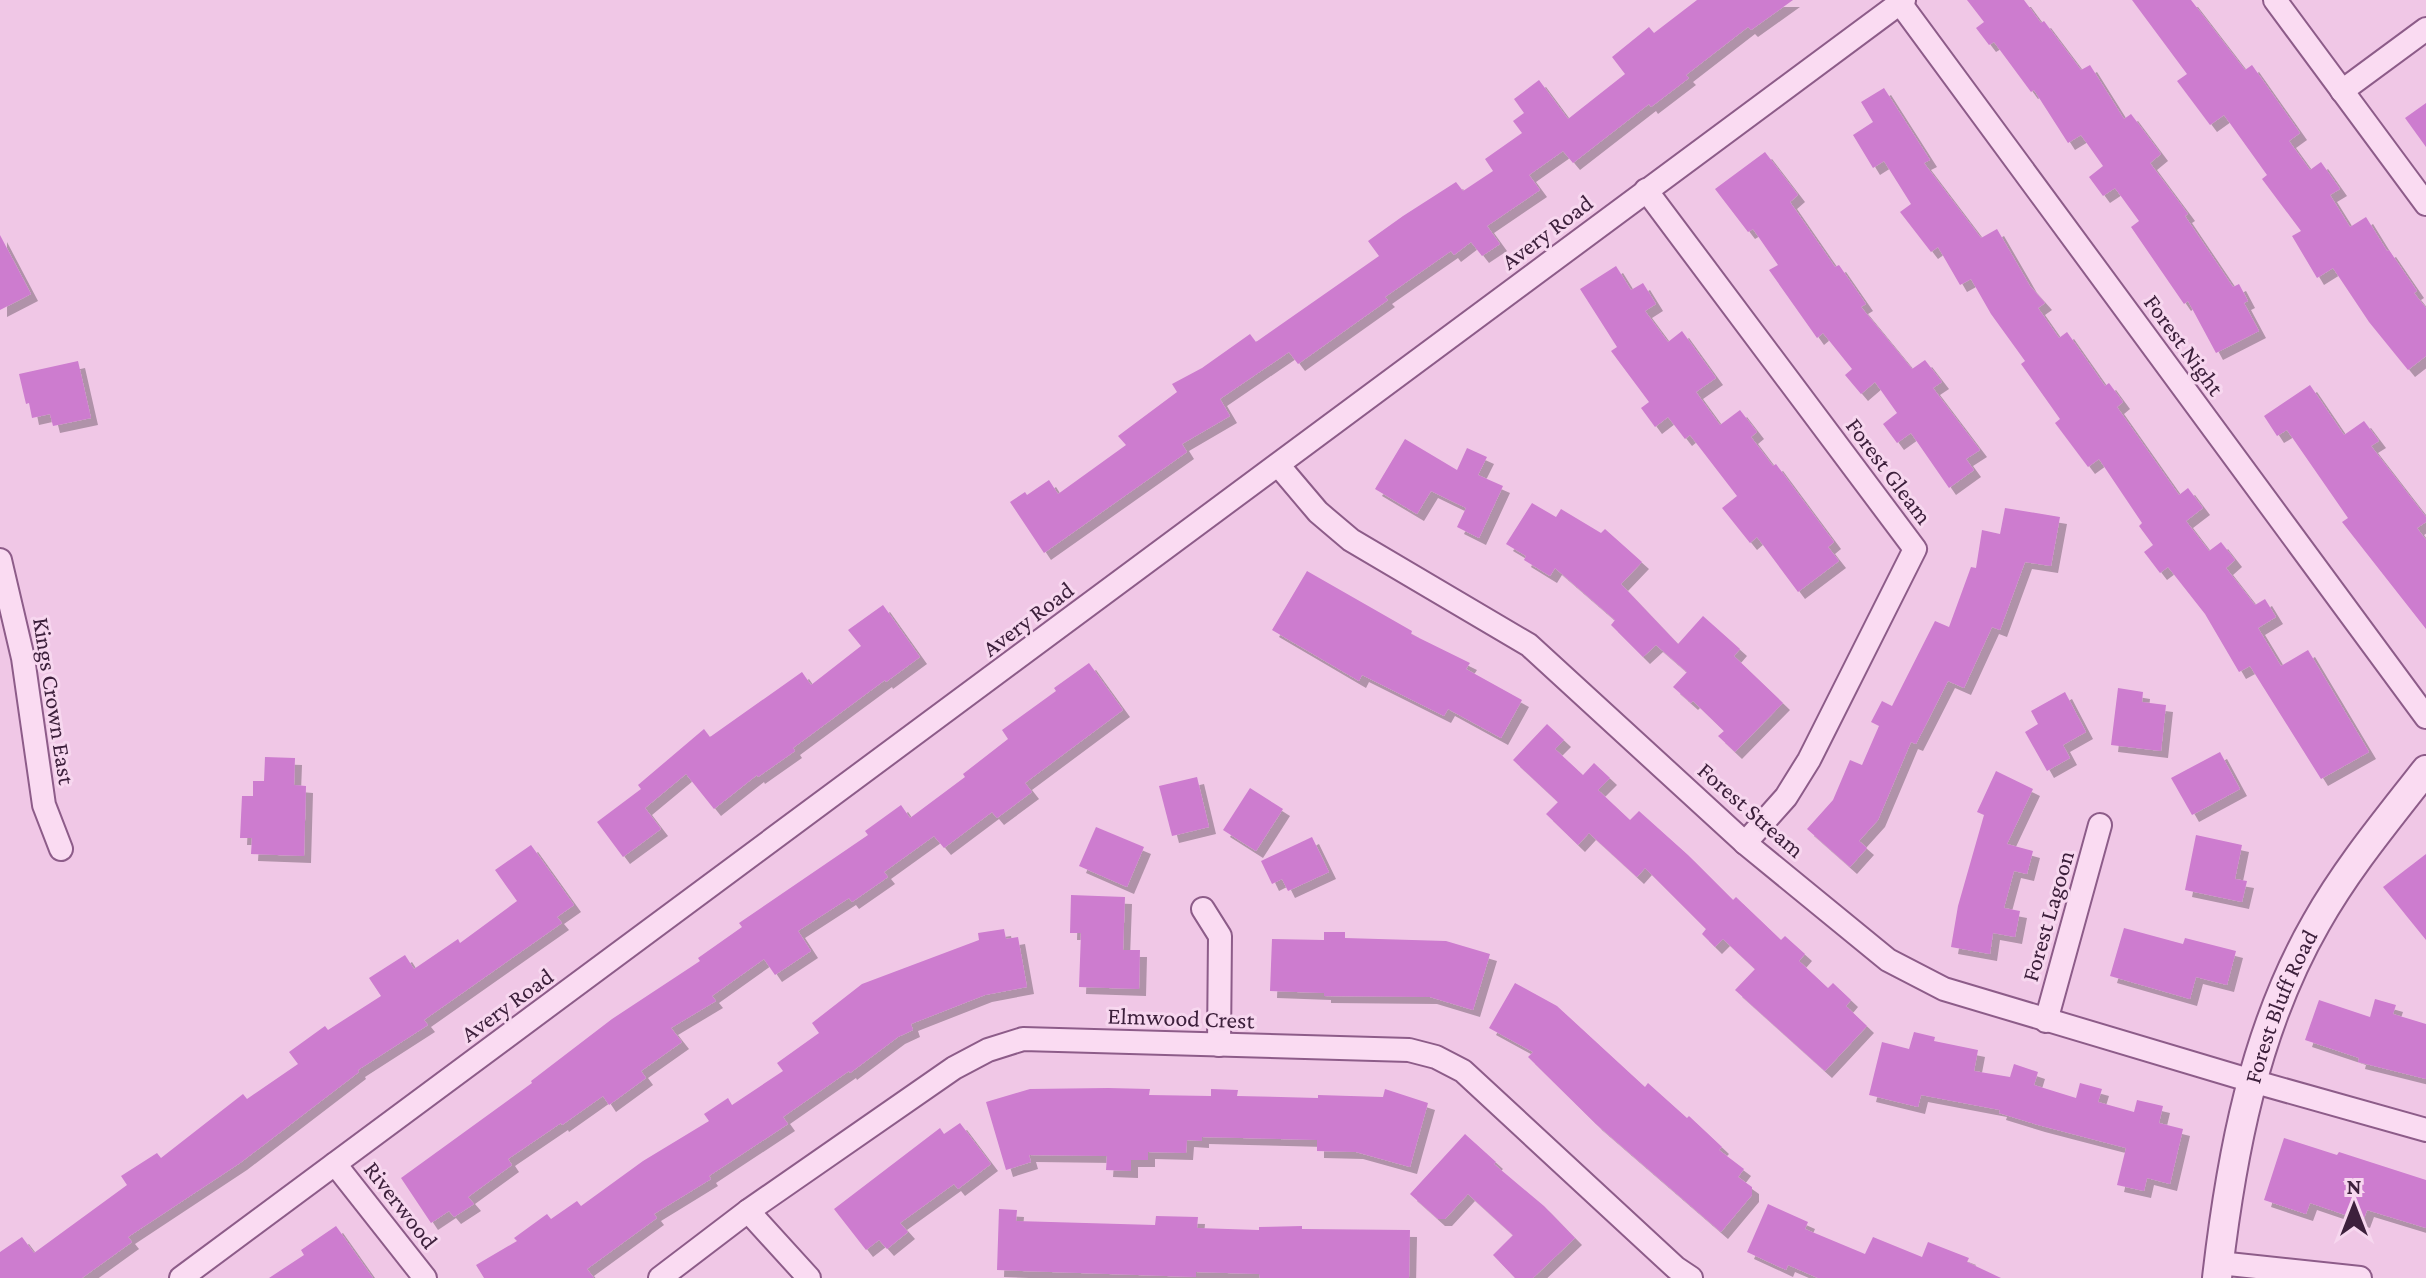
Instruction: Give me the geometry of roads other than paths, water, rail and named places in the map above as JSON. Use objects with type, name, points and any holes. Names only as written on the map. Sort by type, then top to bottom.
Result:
[{"type":"street","points":[[2275,0],[2426,204]]},
{"type":"street","name":"Avery Road","points":[[181,1278],[1902,1]]},
{"type":"street","name":"Forest Night","points":[[1902,1],[2426,717]]},
{"type":"street","points":[[2342,91],[2426,29]]},
{"type":"street","name":"Forest Gleam","points":[[1646,190],[1915,549],[1809,760],[1786,797],[1745,843]]},
{"type":"street","name":"Forest Stream","points":[[1279,466],[1318,512],[1351,540],[1529,645],[1745,843],[1888,960],[1944,989],[2426,1130]]},
{"type":"street","name":"Kings Crown East","points":[[0,560],[23,658],[44,805],[61,849]]},
{"type":"street","name":"Forest Bluff Road","points":[[2218,1270],[2239,1131],[2279,996],[2316,923],[2360,854],[2426,770]]},
{"type":"street","name":"Forest Lagoon","points":[[2046,1021],[2100,825]]},
{"type":"street","points":[[1203,909],[1220,936],[1219,1045]]},
{"type":"street","name":"Elmwood Crest","points":[[660,1278],[748,1211],[954,1068],[988,1050],[1023,1039],[1409,1050],[1436,1057],[1463,1071],[1676,1275]]},
{"type":"street","name":"Riverwood","points":[[335,1164],[425,1278]]},
{"type":"street","points":[[748,1211],[809,1278]]},
{"type":"street","points":[[2218,1270],[2360,1278]]}]
